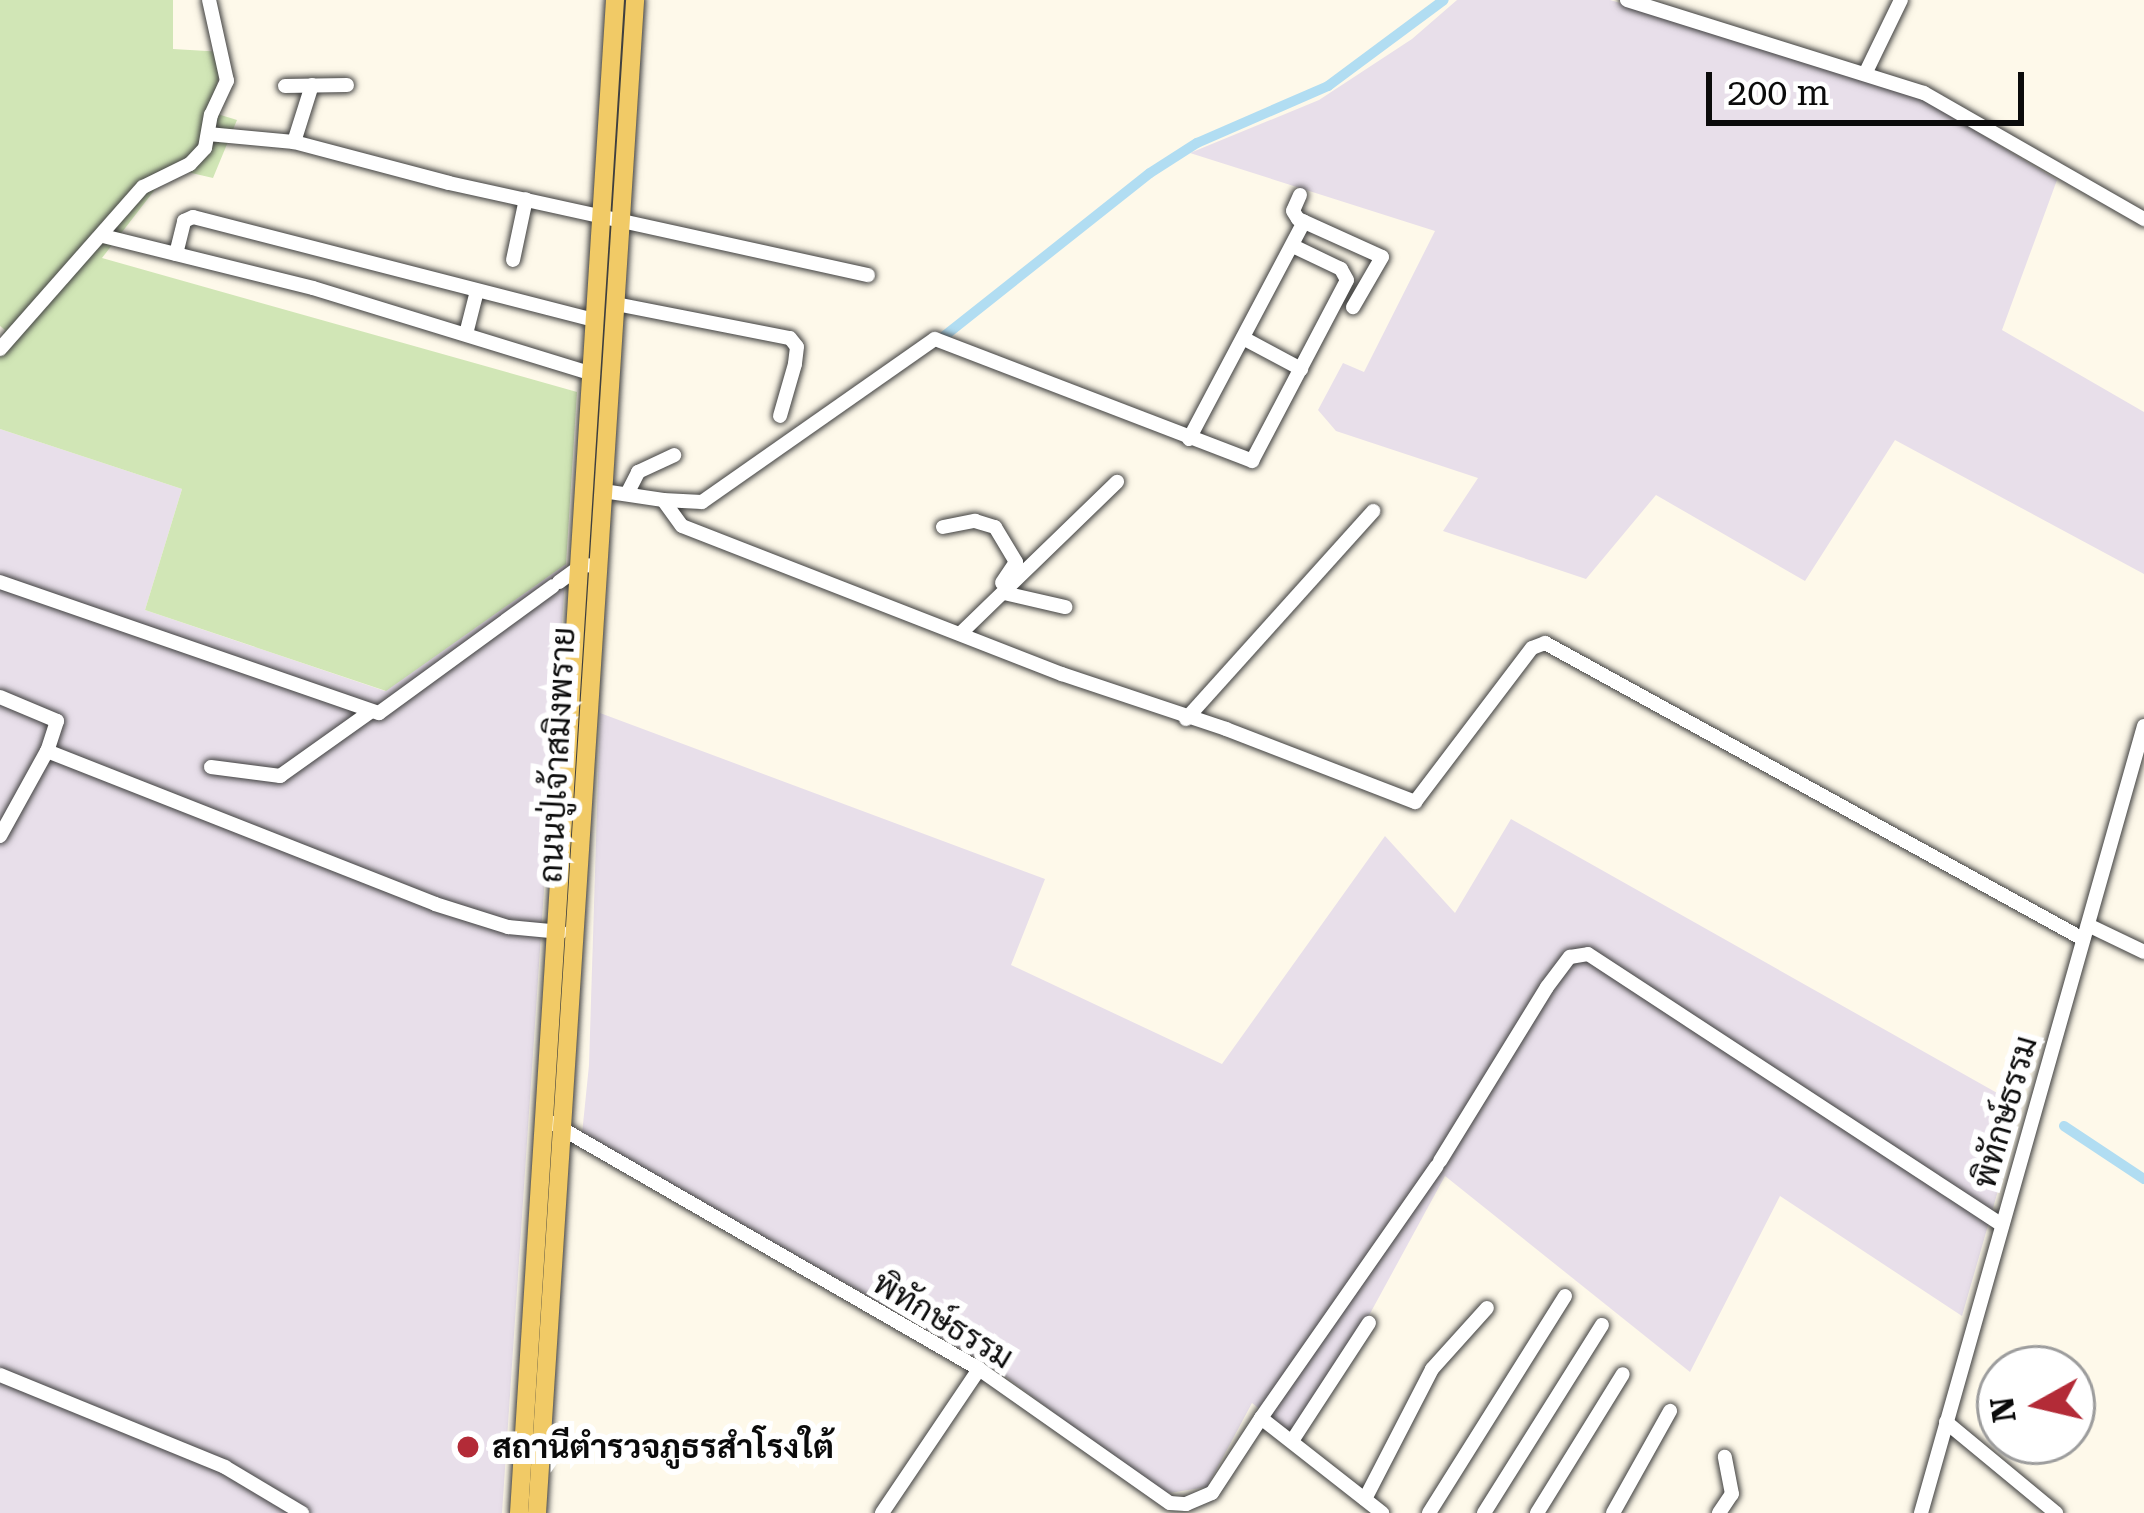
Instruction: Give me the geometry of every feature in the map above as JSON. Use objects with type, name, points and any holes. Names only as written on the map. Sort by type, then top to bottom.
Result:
[{"type":"main road","name":"ถนนปู่เจ้าสมิงพราย","points":[[590,566],[603,491],[616,304],[611,216],[615,0]]},
{"type":"main road","name":"ถนนปู่เจ้าสมิงพราย","points":[[537,1513],[532,1459],[590,566],[595,320],[635,0]]},
{"type":"main road","name":"ถนนปู่เจ้าสมิงพราย","points":[[519,1513],[532,1459]]},
{"type":"street","points":[[0,350],[108,237],[143,187],[196,159],[213,134],[227,81],[209,0]]},
{"type":"street","points":[[1627,0],[1865,74],[1971,116],[2144,219]]},
{"type":"street","points":[[1865,74],[1900,0]]},
{"type":"street","points":[[294,142],[313,85]]},
{"type":"street","points":[[285,86],[347,85]]},
{"type":"street","points":[[213,134],[294,142],[526,200],[868,275]]},
{"type":"street","points":[[1300,195],[1294,215],[1381,255],[1353,307]]},
{"type":"street","points":[[513,260],[526,200]]},
{"type":"street","points":[[176,254],[184,221],[193,217],[595,320]]},
{"type":"street","points":[[1189,439],[1304,222]]},
{"type":"street","points":[[108,237],[466,334],[592,374]]},
{"type":"street","points":[[603,491],[702,502],[935,339],[1252,461],[1348,275],[1294,246]]},
{"type":"street","points":[[466,334],[477,291]]},
{"type":"street","points":[[616,304],[794,340],[795,364],[780,416]]},
{"type":"street","points":[[1243,338],[1300,369]]},
{"type":"street","points":[[627,494],[638,472],[674,455]]},
{"type":"street","points":[[962,632],[1118,482]]},
{"type":"street","points":[[663,500],[682,526],[1414,802],[1532,649],[1545,643],[2085,932],[2144,952]]},
{"type":"street","points":[[1186,719],[1373,511]]},
{"type":"street","points":[[943,527],[985,521],[1013,554],[1016,567],[987,609]]},
{"type":"street","points":[[0,582],[370,712],[388,710],[556,584],[590,566]]},
{"type":"street","points":[[1004,592],[1065,607]]},
{"type":"street","points":[[0,697],[56,721],[47,751],[0,836]]},
{"type":"street","points":[[211,766],[280,776],[370,712]]},
{"type":"street","name":"พิทักษ์ธรรม","points":[[1921,1513],[2144,726]]},
{"type":"street","points":[[47,751],[435,904],[508,927],[568,932]]},
{"type":"street","name":"พิทักษ์ธรรม","points":[[554,1124],[979,1370],[1170,1503],[1186,1504],[1211,1493],[1439,1164],[1547,987],[1570,958],[1588,954],[2002,1225]]},
{"type":"street","points":[[1429,1513],[1565,1296]]},
{"type":"street","points":[[1365,1499],[1432,1369],[1486,1308]]},
{"type":"street","points":[[1292,1441],[1369,1323]]},
{"type":"street","points":[[1484,1513],[1602,1325]]},
{"type":"street","points":[[882,1513],[979,1370]]},
{"type":"street","points":[[1537,1513],[1623,1374]]},
{"type":"street","points":[[0,1375],[225,1467],[302,1513]]},
{"type":"street","points":[[1613,1513],[1670,1411]]},
{"type":"street","points":[[1261,1418],[1382,1513]]},
{"type":"street","points":[[1946,1422],[2056,1513]]},
{"type":"street","points":[[1719,1513],[1732,1494],[1724,1457]]},
{"type":"shaded area","points":[[1457,0],[1610,0],[1906,89],[2057,180],[2002,330],[2144,412],[2144,574],[1895,440],[1805,581],[1656,495],[1586,579],[1443,531],[1478,478],[1336,431],[1318,410],[1343,363],[1364,372],[1435,231],[1190,153],[1319,100],[1412,39]]},
{"type":"shaded area","points":[[0,429],[182,489],[145,610],[385,691],[566,564],[502,1513],[0,1513]]},
{"type":"shaded area","points":[[600,713],[1045,879],[1011,965],[1222,1064],[1385,836],[1455,913],[1511,819],[2022,1107],[1962,1316],[1780,1196],[1690,1372],[1445,1176],[1300,1442],[1252,1403],[1207,1487],[1163,1494],[993,1367],[582,1134],[589,1065]]},
{"type":"green space","points":[[0,0],[173,0],[173,49],[224,52],[211,112],[237,120],[213,178],[183,171],[160,183],[102,258],[577,392],[566,564],[386,691],[145,610],[182,489],[0,429],[0,339],[5,330],[0,326]]},
{"type":"waterway","points":[[938,341],[1150,173],[1197,143],[1328,86],[1444,0]]},
{"type":"waterway","points":[[2064,1126],[2144,1179]]},
{"type":"place","name":"สถานีตำรวจภูธรสำโรงใต้","points":[[468,1447]]}]
